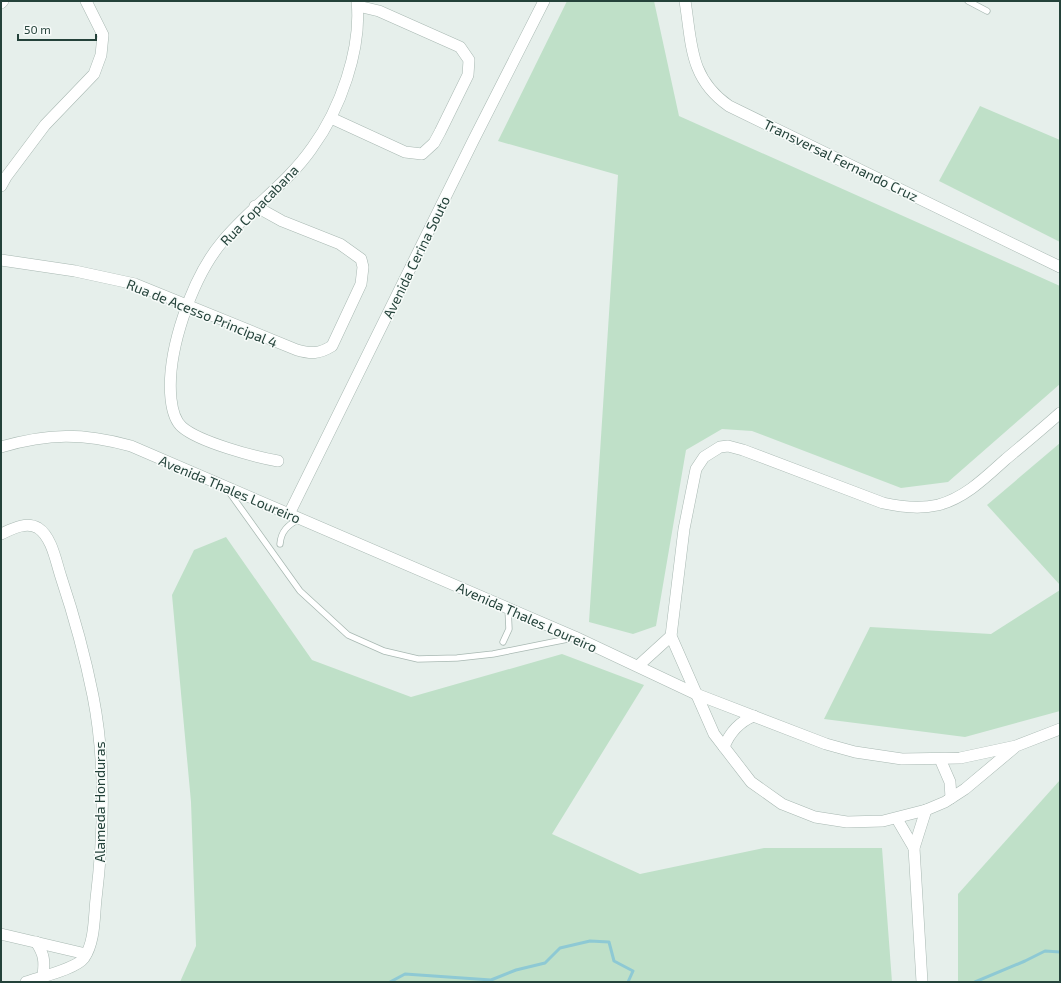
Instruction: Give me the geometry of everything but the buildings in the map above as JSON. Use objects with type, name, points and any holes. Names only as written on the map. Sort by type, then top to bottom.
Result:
[{"type":"street","points":[[1,186],[44,125],[87,82],[102,55],[103,35],[86,1]]},
{"type":"street","name":"Avenida Cerina Souto","points":[[294,516],[472,141],[544,1]]},
{"type":"street","name":"Transversal Fernando Cruz","points":[[685,1],[694,60],[699,75],[717,98],[729,106],[1060,266]]},
{"type":"street","points":[[331,118],[405,152],[422,154],[434,143],[468,74],[469,60],[460,47],[379,10],[358,4]]},
{"type":"street","name":"Rua Copacabana","points":[[278,461],[252,456],[192,434],[178,422],[172,405],[170,368],[177,334],[188,304],[203,272],[221,243],[255,206],[292,172],[312,148],[331,118],[341,96],[350,64],[356,34],[358,4]]},
{"type":"street","name":"Rua de Acesso Principal 4","points":[[1,260],[75,271],[135,284],[188,304],[306,353],[322,352],[332,346],[360,284],[363,267],[361,259],[340,244],[282,221],[255,206]]},
{"type":"street","points":[[1016,746],[951,798],[926,810],[897,819],[847,822],[815,817],[782,804],[751,782],[726,743],[714,734],[671,636],[689,497],[696,470],[704,457],[712,450],[728,446],[799,470],[860,496],[902,507],[938,505],[960,496],[980,482],[1060,413]]},
{"type":"street","name":"Avenida Thales Loureiro","points":[[1,447],[26,440],[51,437],[99,438],[131,446],[575,637],[696,694],[826,744],[855,752],[902,759],[960,758],[1016,746],[1060,729]]},
{"type":"street","name":"Alameda Honduras","points":[[1,534],[16,528],[31,525],[39,529],[48,539],[74,617],[93,697],[99,742],[101,821],[99,876],[92,938],[86,954]]},
{"type":"street","points":[[638,666],[671,636]]},
{"type":"street","points":[[726,743],[743,720],[754,716]]},
{"type":"street","points":[[940,759],[950,782],[951,798]]},
{"type":"street","points":[[922,982],[914,848],[926,810]]},
{"type":"street","points":[[897,819],[914,848]]},
{"type":"street","points":[[1,934],[86,954],[79,962],[26,982]]},
{"type":"street","points":[[36,942],[43,953],[45,963],[43,975]]},
{"type":"lane","points":[[968,1],[988,11]]},
{"type":"lane","points":[[224,485],[300,591],[348,635],[384,651],[418,659],[457,658],[493,654],[575,637]]},
{"type":"lane","points":[[280,544],[283,531],[294,516]]},
{"type":"lane","points":[[502,642],[509,629],[508,608]]},
{"type":"green space","points":[[567,1],[654,1],[679,116],[1060,286],[1060,384],[948,482],[901,488],[752,431],[722,429],[686,450],[656,626],[633,634],[589,622],[618,175],[498,141]]},
{"type":"green space","points":[[980,106],[1060,140],[1060,242],[939,181]]},
{"type":"green space","points":[[1060,443],[1060,585],[987,505]]},
{"type":"green space","points":[[226,537],[312,660],[411,697],[562,654],[644,685],[552,834],[640,874],[764,848],[882,848],[892,982],[180,982],[196,946],[191,802],[172,595],[194,550]]},
{"type":"green space","points":[[1060,590],[1060,711],[965,737],[824,719],[870,627],[991,634]]},
{"type":"green space","points":[[1060,780],[1060,982],[958,982],[958,894]]},
{"type":"waterway","points":[[390,982],[405,974],[491,980],[516,970],[545,963],[560,948],[590,941],[609,942],[614,961],[633,971],[628,982]]},
{"type":"waterway","points":[[975,982],[1045,951],[1060,952]]}]
